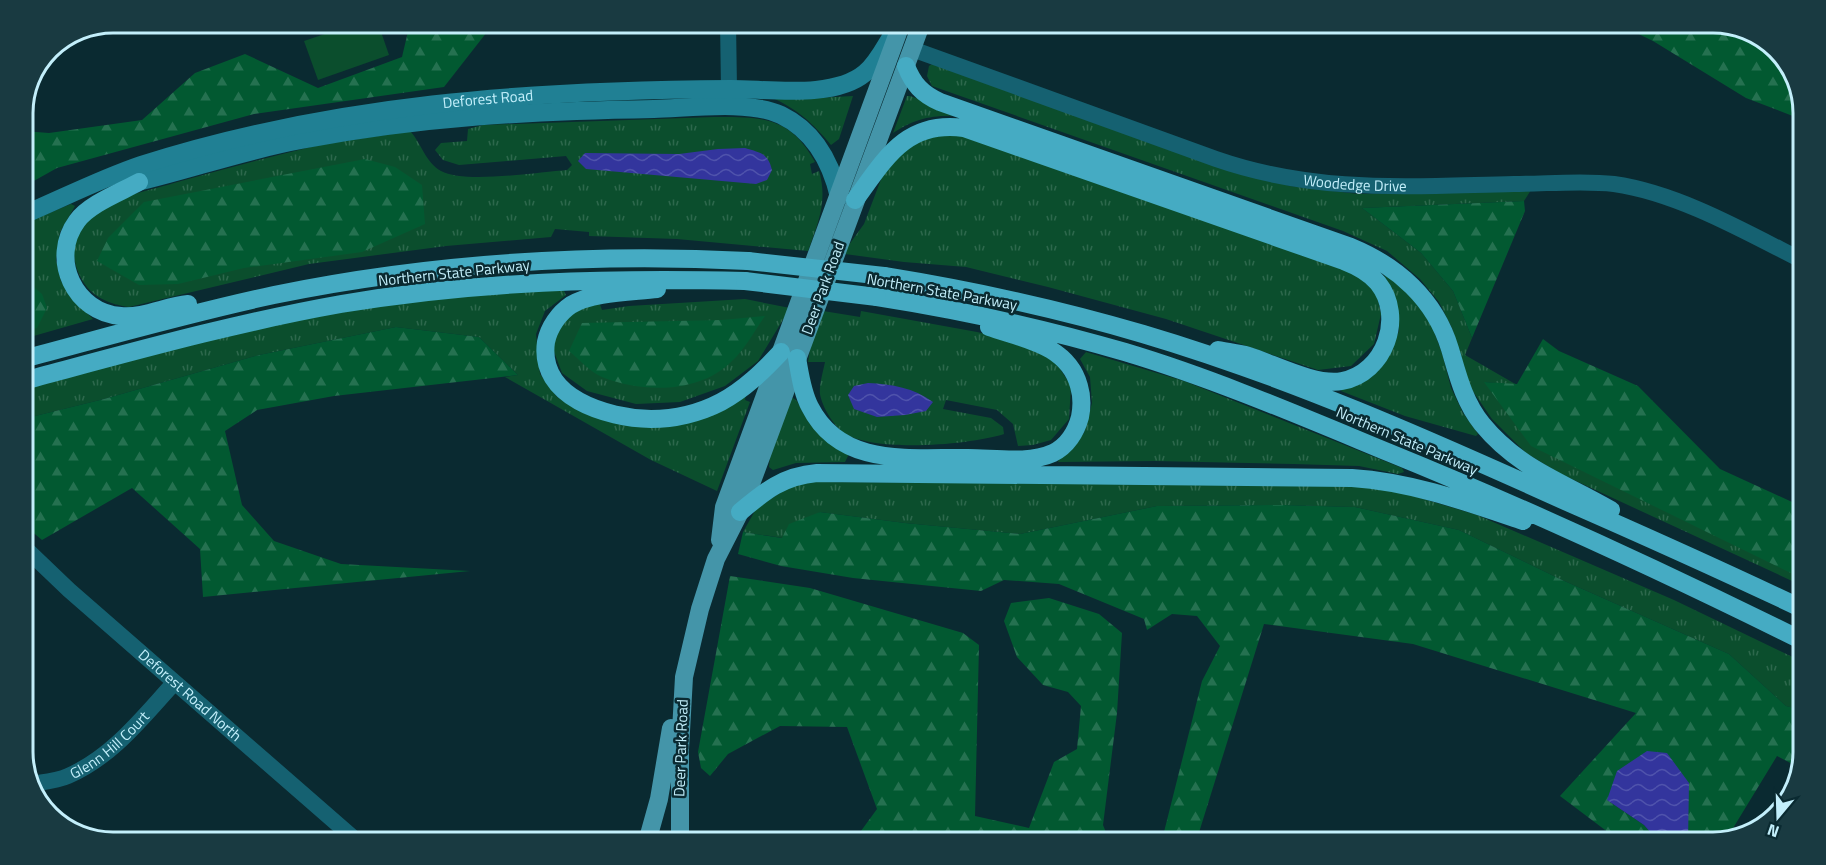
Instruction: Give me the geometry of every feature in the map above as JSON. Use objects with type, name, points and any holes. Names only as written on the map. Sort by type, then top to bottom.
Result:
[{"type":"highway","points":[[906,66],[919,89],[940,102],[1377,258],[1408,281],[1433,312],[1444,334],[1458,381],[1470,406],[1500,444],[1534,470],[1583,494],[1682,552]]},
{"type":"highway","points":[[847,199],[906,139],[916,133],[940,126],[964,128],[1356,266],[1364,270],[1379,285],[1388,303],[1390,314],[1388,339],[1376,361],[1352,378],[1333,382],[1313,378],[1247,355],[1146,335]]},
{"type":"highway","points":[[139,182],[93,207],[77,219],[73,227],[67,243],[66,261],[70,281],[81,299],[95,309],[122,316],[180,305],[274,295]]},
{"type":"highway","name":"Northern State Parkway","points":[[33,356],[274,295],[403,274],[532,261],[660,257],[748,261],[884,276],[981,293],[1062,312],[1146,335],[1248,370],[1364,414],[1682,552],[1793,604]]},
{"type":"highway","name":"Northern State Parkway","points":[[33,378],[242,324],[386,297],[469,287],[558,281],[645,279],[745,281],[920,303],[1049,331],[1169,366],[1289,411],[1413,462],[1635,560],[1793,636]]},
{"type":"highway","points":[[745,281],[611,294],[571,305],[555,321],[547,337],[546,357],[552,378],[569,395],[598,410],[632,417],[669,418],[704,409],[734,394],[763,371],[789,355],[815,416],[833,436],[855,449],[882,456],[1016,459],[1042,456],[1063,446],[1075,430],[1081,410],[1077,378],[1067,361],[1040,344],[920,303]]},
{"type":"highway","points":[[740,512],[763,493],[784,480],[817,473],[1352,478],[1393,482],[1440,494],[1635,560]]},
{"type":"main road","name":"Deer Park Road","points":[[719,551],[724,507],[789,355],[847,199],[898,33]]},
{"type":"main road","name":"Deer Park Road","points":[[847,199],[906,66],[918,33]]},
{"type":"main road","name":"Deer Park Road","points":[[678,832],[684,677],[700,609],[719,551],[740,512],[789,355]]},
{"type":"main road","points":[[650,832],[684,677]]},
{"type":"street","points":[[728,33],[729,89]]},
{"type":"street","name":"Deforest Road","points":[[33,211],[98,180],[181,154],[284,127],[402,107],[486,98],[729,89],[811,90],[841,86],[869,69],[894,33]]},
{"type":"street","name":"Woodedge Drive","points":[[912,49],[1216,159],[1265,174],[1353,186],[1613,184],[1658,193],[1793,256]]},
{"type":"street","name":"Deforest Road","points":[[57,201],[139,182],[260,148],[440,118],[526,112],[741,107],[773,112],[805,132],[826,158],[847,199]]},
{"type":"street","name":"Deforest Road North","points":[[33,556],[69,590],[345,832]]},
{"type":"street","name":"Glenn Hill Court","points":[[39,783],[66,777],[98,759],[125,737],[174,682]]},
{"type":"green space","points":[[328,33],[381,33],[389,55],[318,80],[304,41]]},
{"type":"green space","points":[[408,33],[486,33],[444,87],[254,114],[57,168],[33,181],[33,132],[49,133],[142,120],[195,73],[245,54],[318,88],[402,57]]},
{"type":"green space","points":[[1637,33],[1713,33],[1744,39],[1770,56],[1782,73],[1791,97],[1793,116],[1746,98]]},
{"type":"green space","points":[[932,64],[1215,165],[1290,186],[1358,194],[1531,190],[1524,201],[1362,208],[1421,253],[1453,291],[1472,338],[1465,355],[1517,385],[1485,382],[1793,573],[1793,581],[1561,474],[1526,453],[1492,419],[1470,387],[1452,328],[1439,302],[1420,279],[1387,251],[1343,231],[932,86],[927,76],[929,66]]},
{"type":"green space","points":[[853,96],[839,139],[831,145],[804,117],[771,97],[817,98]]},
{"type":"green space","points":[[907,96],[969,116],[921,119],[893,133]]},
{"type":"green space","points":[[714,117],[760,119],[773,122],[785,128],[805,147],[815,162],[810,164],[812,174],[819,171],[822,182],[821,212],[808,251],[677,239],[589,236],[589,232],[555,229],[551,237],[446,246],[309,264],[129,307],[108,302],[95,295],[85,285],[74,257],[74,242],[83,222],[91,214],[113,201],[311,147],[410,131],[427,158],[441,171],[466,177],[502,176],[567,170],[572,165],[566,156],[459,165],[443,160],[435,150],[441,143],[467,141],[468,129],[483,125]]},
{"type":"green space","points":[[953,132],[1354,269],[1376,291],[1381,314],[1374,344],[1351,366],[1318,370],[1166,319],[1048,287],[966,267],[845,254],[846,249],[864,224],[885,169],[902,148],[926,135]]},
{"type":"green space","points":[[365,159],[395,167],[422,185],[425,224],[362,252],[244,268],[178,284],[139,285],[97,261],[108,238],[144,202]]},
{"type":"green space","points":[[1524,201],[1525,211],[1472,338],[1453,291],[1421,253],[1362,208]]},
{"type":"green space","points":[[71,204],[75,206],[60,232],[56,260],[61,281],[78,304],[93,319],[33,336],[33,220]]},
{"type":"green space","points":[[1385,269],[1427,313],[1442,353],[1451,388],[1463,413],[1478,434],[1476,436],[1405,416],[1341,391],[1344,385],[1388,358],[1399,331],[1395,296],[1382,271]]},
{"type":"green space","points":[[33,286],[42,294],[47,308],[37,328],[33,329]]},
{"type":"green space","points":[[563,289],[566,295],[545,311],[536,334],[540,374],[557,397],[583,410],[637,423],[746,393],[745,400],[750,402],[717,491],[651,460],[505,377],[518,375],[479,337],[396,327],[259,355],[33,417],[33,387],[163,350],[286,321],[431,296]]},
{"type":"green space","points":[[745,299],[790,308],[758,361],[725,386],[680,402],[636,404],[587,391],[562,373],[553,349],[558,324],[575,309],[599,302],[602,310],[629,306]]},
{"type":"green space","points":[[823,311],[860,317],[861,311],[977,332],[1027,344],[1057,364],[1071,386],[1069,419],[1051,440],[1018,446],[1013,424],[997,410],[946,400],[943,409],[991,418],[1003,427],[1004,434],[946,444],[899,445],[858,439],[844,433],[833,421],[821,399],[820,387],[825,362],[808,362],[811,344]]},
{"type":"green space","points":[[765,316],[746,345],[732,361],[719,372],[704,380],[687,385],[652,388],[618,382],[598,375],[569,351],[582,323],[722,320]]},
{"type":"green space","points":[[396,327],[479,337],[518,375],[334,396],[257,410],[225,431],[242,505],[274,541],[341,564],[470,571],[203,597],[200,549],[132,488],[42,540],[33,532],[33,417],[259,355]]},
{"type":"green space","points":[[1543,339],[1559,351],[1638,386],[1720,469],[1793,502],[1793,574],[1531,446],[1484,382],[1517,384]]},
{"type":"green space","points":[[1086,352],[1184,381],[1402,468],[1404,472],[1398,474],[1359,466],[1294,464],[1155,461],[1058,462],[1061,453],[1084,433],[1092,403],[1090,377],[1080,359]]},
{"type":"green space","points":[[793,398],[803,413],[849,454],[845,462],[796,463],[773,470],[769,467],[770,457],[789,400]]},
{"type":"green space","points":[[796,482],[1340,484],[1400,492],[1477,515],[1674,600],[1793,657],[1793,708],[1786,706],[1729,654],[1560,579],[1459,530],[1355,507],[1157,506],[1020,534],[820,512],[783,538],[743,532],[756,509]]},
{"type":"green space","points":[[1157,506],[1355,507],[1459,530],[1560,579],[1729,654],[1786,706],[1793,708],[1792,764],[1777,756],[1758,787],[1748,787],[1748,804],[1732,829],[1678,832],[1607,800],[1644,825],[1650,832],[1608,832],[1560,796],[1636,713],[1413,644],[1264,624],[1199,832],[1164,832],[1202,681],[1220,646],[1197,616],[1172,614],[1147,630],[1144,619],[1059,584],[1004,580],[981,591],[853,578],[781,566],[738,554],[743,532],[782,538],[789,524],[820,512],[1020,534]]},
{"type":"green space","points":[[730,576],[810,588],[963,633],[979,645],[975,816],[1029,828],[1054,762],[1077,749],[1081,706],[1068,692],[1043,685],[1017,657],[1004,621],[1011,603],[1049,598],[1099,614],[1122,633],[1117,713],[1103,825],[1106,832],[860,832],[877,809],[847,727],[780,726],[728,754],[710,776],[701,768],[698,752]]},
{"type":"water","points":[[745,148],[766,157],[772,170],[767,180],[756,184],[586,169],[578,161],[585,153],[679,154]]},
{"type":"water","points":[[868,383],[902,388],[918,393],[933,402],[926,411],[877,417],[854,409],[848,395],[854,386]]},
{"type":"water","points":[[1647,751],[1667,753],[1689,783],[1688,832],[1650,832],[1644,825],[1607,800],[1617,771]]}]
